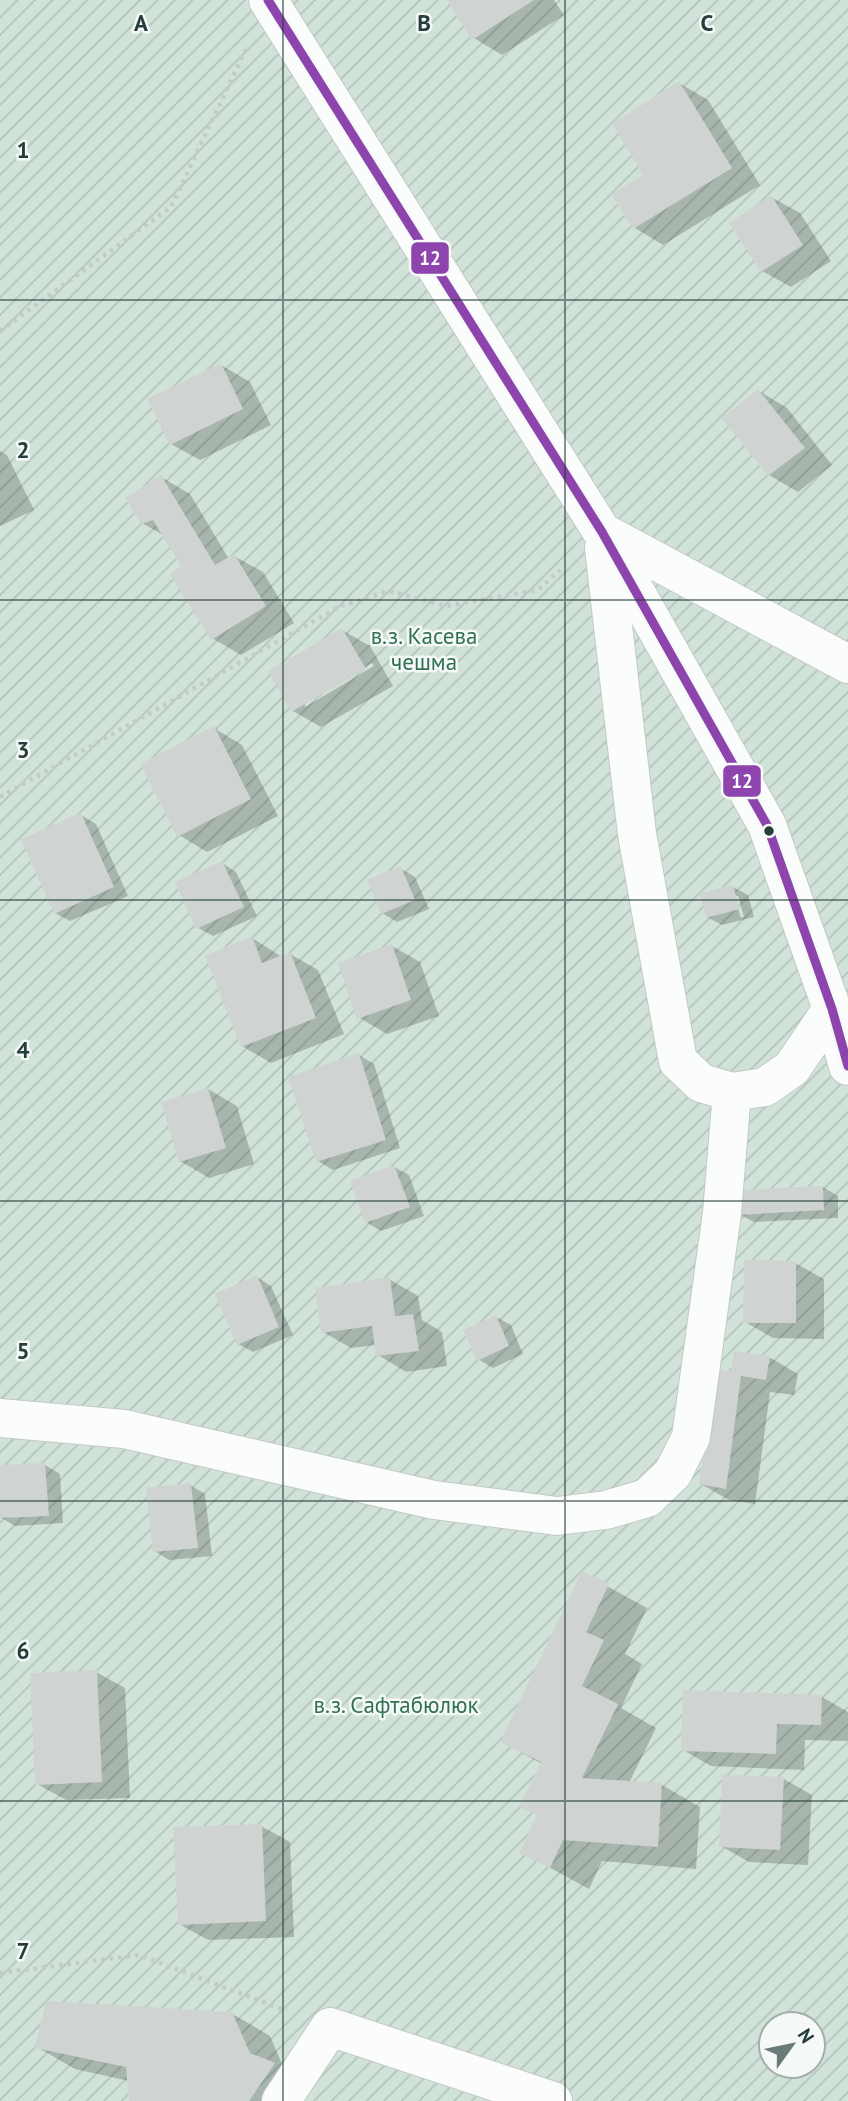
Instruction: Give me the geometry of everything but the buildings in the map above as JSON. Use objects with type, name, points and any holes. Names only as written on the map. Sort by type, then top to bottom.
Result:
[{"type":"street","points":[[268,1],[602,532],[767,825],[832,1009],[848,1066]]},
{"type":"street","points":[[602,532],[848,664]]},
{"type":"street","points":[[602,532],[637,834],[678,1060],[701,1083],[732,1092],[765,1087],[792,1068],[832,1009]]},
{"type":"street","points":[[0,1418],[124,1429],[433,1500],[557,1516],[606,1510],[647,1498],[673,1473],[691,1437],[722,1213],[732,1092]]},
{"type":"street","points":[[281,2101],[330,2027],[553,2101]]},
{"type":"path","points":[[0,331],[171,207],[268,1]]},
{"type":"path","points":[[0,797],[341,606],[389,591],[446,606],[538,590],[602,532]]},
{"type":"path","points":[[0,1973],[139,1955],[330,2027]]},
{"type":"green space","name":"в.з. Касева чешма","points":[[0,0],[848,0],[848,2101],[0,2101]]},
{"type":"transit line","name":"12","points":[[268,0],[602,532],[767,825],[832,1009],[848,1066]]},
{"type":"park label","name":"в.з. Сафтабюлюк","points":[[396,1705]]}]
